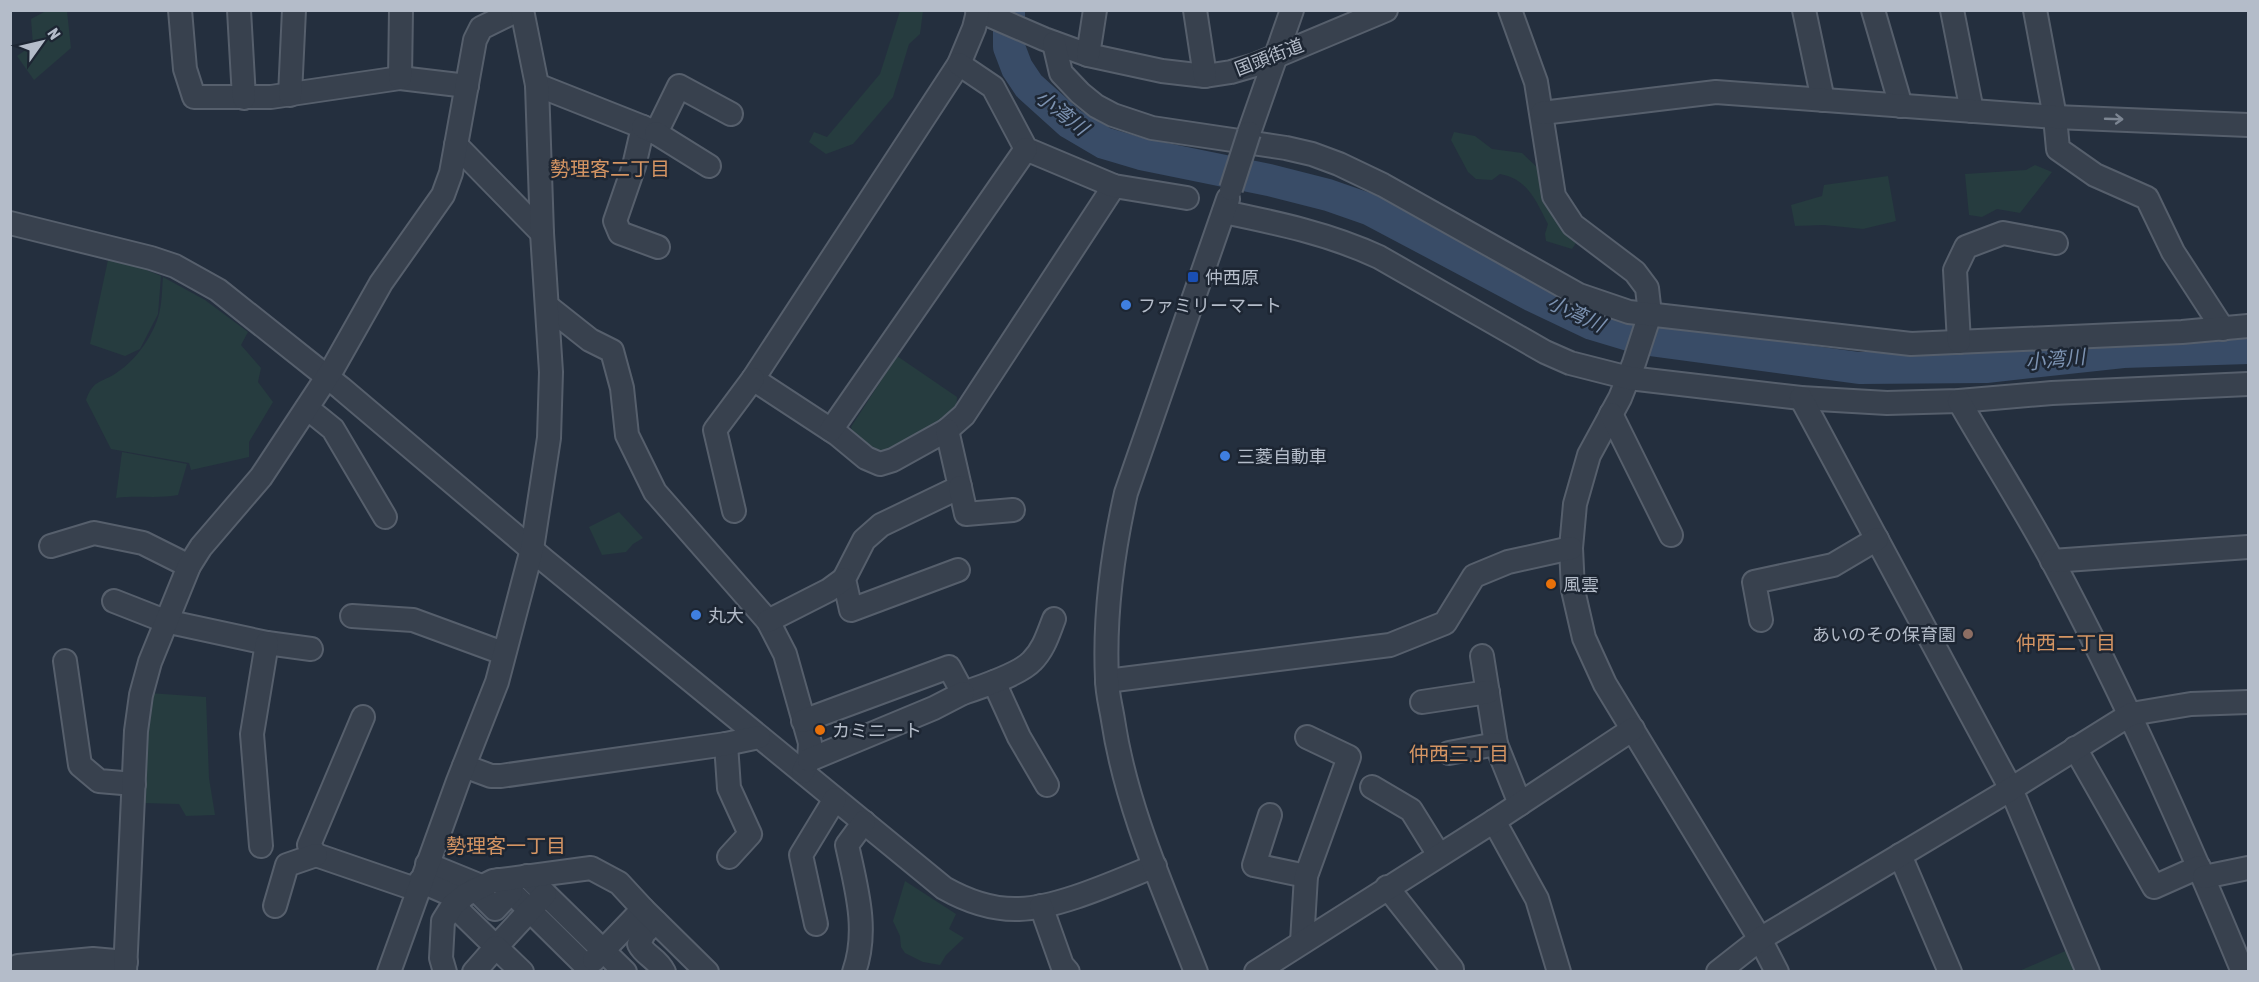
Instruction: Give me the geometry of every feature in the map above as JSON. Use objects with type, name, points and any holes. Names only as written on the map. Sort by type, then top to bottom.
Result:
[{"type":"street","points":[[180,10],[185,69],[194,97],[244,98],[290,95],[400,78],[467,86]]},
{"type":"street","points":[[240,10],[244,98]]},
{"type":"street","points":[[290,95],[294,10]]},
{"type":"street","points":[[400,78],[401,10]]},
{"type":"street","points":[[18,966],[39,966],[93,959],[126,967],[136,731],[141,695],[165,621],[189,566],[201,547],[261,477],[333,368],[381,283],[443,195],[451,172],[477,34],[481,28],[520,10],[537,85],[551,407],[549,438],[532,549],[497,682],[422,878],[389,972]]},
{"type":"street","points":[[1088,55],[1095,10]]},
{"type":"street","points":[[1195,10],[1205,76]]},
{"type":"street","points":[[1196,972],[1129,795],[1116,741],[1107,681],[1108,594],[1114,544],[1126,493],[1292,10]]},
{"type":"street","name":"国頭街道","points":[[982,13],[1088,55],[1162,71],[1205,76],[1231,72],[1276,56],[1386,10]]},
{"type":"street","points":[[1510,10],[1536,82],[1554,196],[1573,225],[1642,279],[1647,288],[1650,314],[1629,378],[1589,455],[1575,504],[1571,549],[1573,590],[1584,638],[1605,684],[1760,939],[1777,972]]},
{"type":"street","points":[[1804,10],[1822,100]]},
{"type":"street","points":[[1873,10],[1901,106]]},
{"type":"street","points":[[1952,10],[1972,111]]},
{"type":"street","points":[[2035,10],[2055,117],[2058,149],[2095,175],[2147,198],[2173,252],[2223,328]]},
{"type":"street","points":[[734,511],[715,430],[753,379],[959,64],[982,13]]},
{"type":"street","points":[[1049,41],[1061,73],[1096,106],[1113,115],[1152,128],[1286,147],[1312,154],[1383,185],[1579,295],[1629,312],[1911,344],[2248,326]]},
{"type":"street","points":[[959,64],[993,87],[1026,149],[1114,186],[1187,198]]},
{"type":"street","points":[[537,85],[649,130],[709,166]]},
{"type":"street","points":[[658,247],[620,233],[615,221],[633,166],[649,130],[679,86],[732,114]]},
{"type":"street","points":[[1542,113],[1716,92],[2055,117],[2248,124]]},
{"type":"street","points":[[456,145],[542,233]]},
{"type":"street","points":[[831,430],[1026,149]]},
{"type":"street","points":[[753,379],[831,430],[866,458],[880,464],[893,460],[947,430],[964,415],[1114,186]]},
{"type":"street","points":[[1224,212],[1296,228],[1358,247],[1545,352],[1589,369],[1629,378],[1802,399],[1887,403],[2248,384]]},
{"type":"street","points":[[10,223],[151,258],[175,266],[218,290],[326,376],[759,737],[806,766],[835,799],[944,888],[964,899],[982,905],[1019,909],[1041,906],[1088,892],[1155,866]]},
{"type":"street","points":[[1959,342],[1955,270],[1966,247],[2003,233],[2056,243]]},
{"type":"street","points":[[547,306],[590,340],[612,351],[622,388],[627,435],[655,492],[768,621],[784,654],[810,742],[806,766]]},
{"type":"street","points":[[1802,399],[2011,789],[2088,972]]},
{"type":"street","points":[[1959,401],[2052,561],[2131,714],[2243,972]]},
{"type":"street","points":[[307,408],[333,429],[385,517]]},
{"type":"street","points":[[1611,414],[1671,535]]},
{"type":"street","points":[[947,430],[966,514],[1013,510]]},
{"type":"street","points":[[768,621],[829,591],[844,579],[864,540],[881,525],[960,487]]},
{"type":"street","points":[[51,546],[94,533],[143,543],[189,566]]},
{"type":"street","points":[[1761,620],[1754,582],[1833,565],[1877,539]]},
{"type":"street","points":[[2052,561],[2248,547]]},
{"type":"street","points":[[1107,681],[1390,645],[1445,624],[1474,576],[1508,562],[1571,549]]},
{"type":"street","points":[[844,579],[851,610],[958,570]]},
{"type":"street","points":[[114,601],[165,621],[267,643],[311,649]]},
{"type":"street","points":[[352,616],[413,620],[503,653]]},
{"type":"street","points":[[806,766],[963,693],[994,682],[1031,663],[1044,645],[1054,619]]},
{"type":"street","points":[[261,846],[252,734],[267,643]]},
{"type":"street","points":[[1482,656],[1496,744],[1520,804]]},
{"type":"street","points":[[65,661],[80,765],[99,781],[134,784]]},
{"type":"street","points":[[803,721],[949,667],[963,693]]},
{"type":"street","points":[[994,682],[1019,737],[1047,785]]},
{"type":"street","points":[[1422,702],[1488,692]]},
{"type":"street","points":[[1718,972],[1760,939],[2011,789],[2131,714],[2191,704],[2248,702]]},
{"type":"street","points":[[316,855],[309,845],[363,717]]},
{"type":"street","points":[[1256,972],[1520,804],[1633,729]]},
{"type":"street","points":[[464,766],[490,776],[501,776],[726,744],[759,737]]},
{"type":"street","points":[[1302,942],[1306,876],[1349,757],[1307,737]]},
{"type":"street","points":[[726,744],[729,788],[750,834],[729,857]]},
{"type":"street","points":[[1449,753],[1496,744]]},
{"type":"street","points":[[2075,748],[2154,887],[2201,872],[2248,868]]},
{"type":"street","points":[[1372,787],[1411,810],[1439,855]]},
{"type":"street","points":[[816,924],[801,855],[835,799]]},
{"type":"street","points":[[1270,815],[1254,865],[1306,876]]},
{"type":"street","points":[[1494,820],[1537,899],[1558,972]]},
{"type":"street","points":[[854,972],[860,956],[862,923],[847,845],[864,822]]},
{"type":"street","points":[[275,906],[287,865],[316,855],[480,892],[530,911],[585,969],[603,951],[650,916]]},
{"type":"street","points":[[1900,855],[1950,972]]},
{"type":"street","points":[[445,972],[441,958],[440,938],[443,921],[480,892],[527,876],[591,868],[619,883],[702,970]]},
{"type":"street","points":[[527,876],[625,972]]},
{"type":"street","points":[[1387,887],[1452,969]]},
{"type":"street","points":[[480,892],[496,947],[522,972]]},
{"type":"street","points":[[474,972],[545,894]]},
{"type":"street","points":[[1041,906],[1062,965],[1068,972]]},
{"type":"street","points":[[650,916],[639,944],[643,952],[656,959],[664,972]]},
{"type":"green space","points":[[46,11],[67,11],[71,48],[34,80],[17,56],[33,45],[31,19]]},
{"type":"green space","points":[[900,11],[923,11],[920,34],[909,44],[893,97],[853,144],[826,154],[809,142],[814,132],[827,137],[880,74]]},
{"type":"green space","points":[[1454,132],[1475,136],[1492,149],[1522,153],[1540,170],[1546,199],[1559,227],[1578,240],[1572,249],[1546,241],[1545,234],[1548,224],[1530,192],[1518,181],[1500,174],[1492,180],[1476,179],[1468,172],[1451,140]]},
{"type":"green space","points":[[2035,165],[2052,172],[2020,213],[1997,209],[1982,217],[1969,215],[1965,174],[2026,170]]},
{"type":"green space","points":[[1888,176],[1896,221],[1863,229],[1824,225],[1795,226],[1791,205],[1822,196],[1824,185]]},
{"type":"green space","points":[[108,260],[137,266],[161,276],[158,314],[140,349],[125,356],[90,344]]},
{"type":"green space","points":[[163,277],[205,300],[248,332],[241,345],[261,368],[258,382],[273,402],[249,442],[249,457],[191,470],[189,463],[111,449],[86,400],[96,384],[114,375],[125,366],[149,338],[159,314]]},
{"type":"green space","points":[[897,356],[957,397],[956,412],[887,453],[881,453],[860,443],[851,427]]},
{"type":"green space","points":[[122,452],[187,464],[178,495],[116,498]]},
{"type":"green space","points":[[619,512],[643,538],[626,552],[602,555],[589,527]]},
{"type":"green space","points":[[149,693],[206,697],[209,778],[215,815],[186,816],[179,804],[142,803]]},
{"type":"green space","points":[[905,881],[956,914],[949,929],[964,938],[946,955],[940,965],[923,962],[905,953],[901,947],[900,936],[893,921]]},
{"type":"green space","points":[[2070,949],[2079,972],[2017,972]]},
{"type":"waterway","name":"小湾川","points":[[1009,10],[1009,47],[1017,68],[1029,86],[1070,123],[1104,143],[1141,154],[1269,180],[1328,195],[1371,210],[1533,296],[1592,324],[1642,339],[1859,368],[1986,367],[2123,352],[2248,348]]},
{"type":"place","name":"仲西原","points":[[1193,277]]},
{"type":"place","name":"ファミリーマート","points":[[1126,305]]},
{"type":"place","name":"三菱自動車","points":[[1225,456]]},
{"type":"place","name":"風雲","points":[[1551,584]]},
{"type":"place","name":"丸大","points":[[696,615]]},
{"type":"place","name":"あいのその保育園","points":[[1968,634]]},
{"type":"place","name":"カミニート","points":[[820,730]]},
{"type":"district","name":"勢理客二丁目","points":[[610,168]]},
{"type":"district","name":"仲西二丁目","points":[[2066,642]]},
{"type":"district","name":"仲西三丁目","points":[[1459,753]]},
{"type":"district","name":"勢理客一丁目","points":[[506,845]]}]
